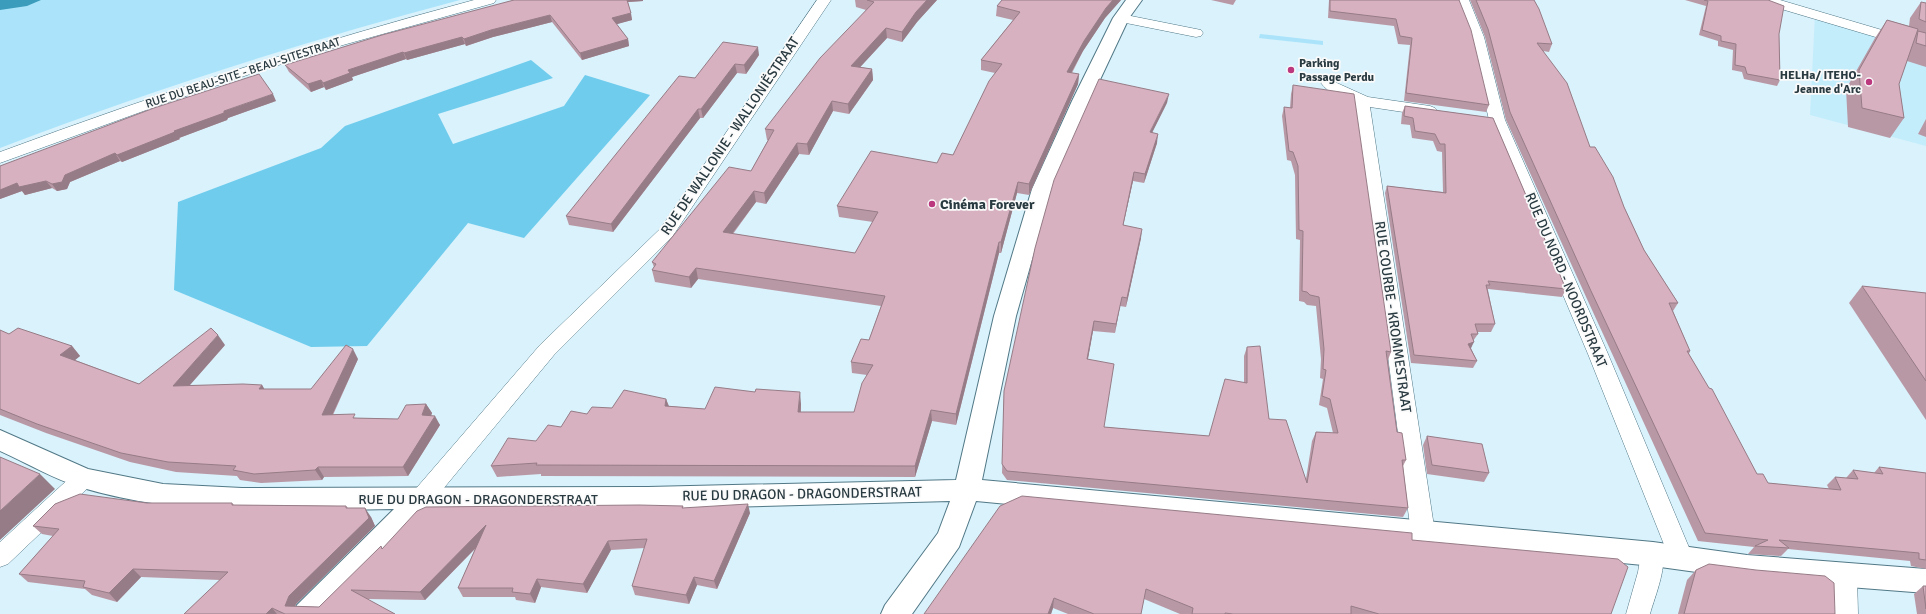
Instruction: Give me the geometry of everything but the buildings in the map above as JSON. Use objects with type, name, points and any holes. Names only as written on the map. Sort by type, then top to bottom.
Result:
[{"type":"street","name":"RUE DU BEAU-SITE - BEAU-SITESTRAAT","points":[[0,158],[116,115],[248,70],[384,28],[489,0]]},
{"type":"street","name":"RUE DE WALLONIE - WALLONIËSTRAAT","points":[[421,499],[547,350],[666,233],[824,0]]},
{"type":"street","points":[[895,614],[949,539],[967,490],[1006,316],[1042,189],[1081,101],[1121,18],[1134,0]]},
{"type":"street","name":"RUE DU NORD - NOORDSTRAAT","points":[[1462,0],[1477,37],[1489,119],[1598,354],[1681,557]]},
{"type":"street","points":[[1766,0],[1926,48]]},
{"type":"street","points":[[1121,18],[1196,34]]},
{"type":"street","points":[[1328,82],[1340,92],[1362,101],[1441,112]]},
{"type":"street","name":"RUE COURBE - KROMMESTRAAT","points":[[1362,101],[1423,533]]},
{"type":"street","name":"RUE DU DRAGON - DRAGONDERSTRAAT","points":[[0,440],[84,478],[171,495],[242,500],[648,498],[967,490],[1163,506],[1423,533],[1653,554],[1747,567],[1844,576],[1926,581]]},
{"type":"street","points":[[0,557],[84,478]]},
{"type":"street","points":[[307,614],[421,499]]},
{"type":"street","points":[[1638,614],[1650,572],[1653,554]]},
{"type":"street","points":[[1844,576],[1846,614]]},
{"type":"shaded area","points":[[0,0],[460,0],[344,32],[171,86],[0,148]]},
{"type":"shaded area","points":[[0,0],[41,0],[27,6],[0,10]]},
{"type":"shaded area","name":"HELHa/ ITEHO- Jeanne d'Arc","points":[[1815,14],[1926,49],[1926,146],[1810,115]]},
{"type":"shaded area","points":[[1260,34],[1323,41],[1323,45],[1259,38]]},
{"type":"shaded area","points":[[531,60],[553,78],[438,114],[453,144],[564,106],[585,75],[650,95],[524,238],[468,223],[367,346],[311,347],[174,290],[178,202],[321,148],[345,126]]},
{"type":"place","name":"Parking Passage Perdu","points":[[1291,70]]},
{"type":"place","name":"HELHa/ ITEHO- Jeanne d'Arc","points":[[1869,82]]},
{"type":"place","name":"Cinéma Forever","points":[[932,204]]}]
